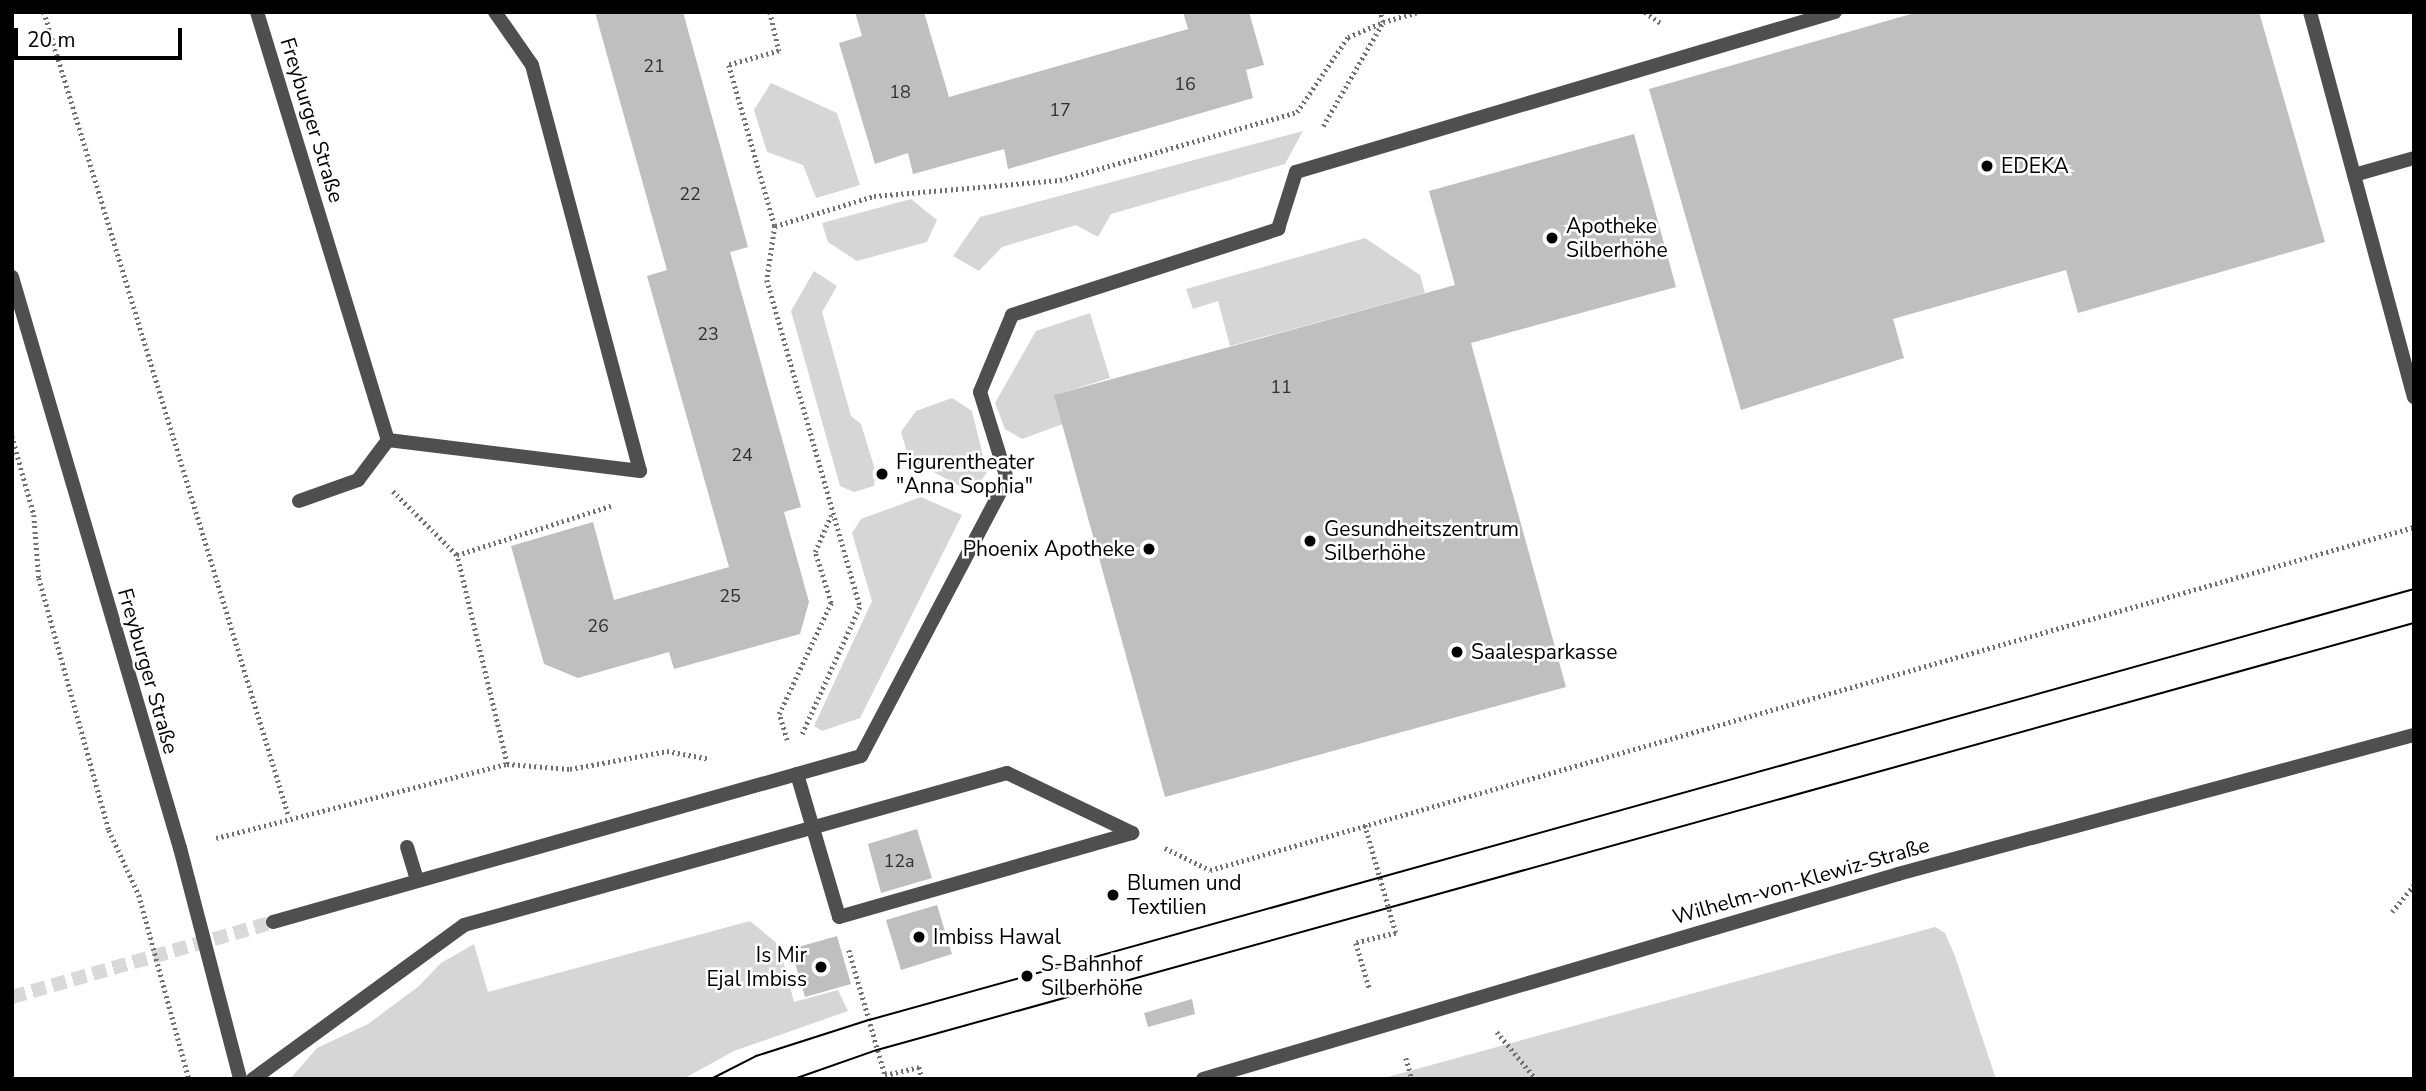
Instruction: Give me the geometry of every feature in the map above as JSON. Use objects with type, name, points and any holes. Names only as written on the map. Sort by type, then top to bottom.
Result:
[{"type":"street","name":"Freyburger Straße","points":[[257,12],[388,440]]},
{"type":"street","points":[[299,501],[358,480],[388,440],[639,471],[531,65],[495,12]]},
{"type":"street","points":[[273,922],[861,756],[1007,479],[980,392],[1012,315],[1278,229],[1296,172],[1835,12]]},
{"type":"street","points":[[2310,12],[2414,397]]},
{"type":"street","points":[[2354,175],[2414,158]]},
{"type":"street","name":"Freyburger Straße","points":[[12,277],[180,848],[240,1079]]},
{"type":"street","name":"Wilhelm-von-Klewiz-Straße","points":[[1203,1079],[1898,874],[2414,735]]},
{"type":"street","points":[[253,1079],[464,925],[1007,773],[1132,832]]},
{"type":"street","points":[[797,774],[839,917],[1132,832]]},
{"type":"street","points":[[407,847],[417,880]]},
{"type":"path","points":[[44,12],[289,817]]},
{"type":"path","points":[[770,12],[779,51],[729,65],[775,226],[767,280],[860,607],[804,725],[797,774]]},
{"type":"path","points":[[1296,172],[1383,22],[1380,12]]},
{"type":"path","points":[[775,226],[874,196],[1059,180],[1297,112],[1348,37],[1383,22],[1418,12]]},
{"type":"path","points":[[12,436],[34,515],[39,578],[109,830],[139,895],[189,1079]]},
{"type":"path","points":[[369,466],[457,555],[507,764]]},
{"type":"path","points":[[457,555],[644,495],[639,471]]},
{"type":"path","points":[[779,714],[831,603],[816,552],[832,514]]},
{"type":"path","points":[[1132,832],[1210,870],[2414,527]]},
{"type":"path","points":[[180,848],[289,817],[507,764],[570,769],[667,751],[719,760]]},
{"type":"path","points":[[1365,825],[1396,933],[1356,943],[1380,1026]]},
{"type":"path","points":[[2392,912],[2414,885]]},
{"type":"path","points":[[839,917],[885,1075],[919,1067],[922,1079]]},
{"type":"path","points":[[1497,1032],[1536,1079]]},
{"type":"path","points":[[1406,1057],[1412,1079]]},
{"type":"shaded area","points":[[771,83],[837,113],[860,185],[816,198],[803,165],[767,152],[754,110]]},
{"type":"shaded area","points":[[1303,131],[1285,164],[1111,214],[1098,237],[1076,225],[1002,247],[979,271],[953,256],[980,217]]},
{"type":"shaded area","points":[[911,199],[937,220],[927,242],[857,261],[828,242],[822,223]]},
{"type":"shaded area","points":[[1365,238],[1420,275],[1425,293],[1230,346],[1218,301],[1193,309],[1186,289]]},
{"type":"shaded area","points":[[814,271],[837,286],[822,312],[851,416],[861,424],[876,473],[874,486],[854,492],[840,486],[791,311]]},
{"type":"shaded area","points":[[1090,313],[1110,378],[1055,395],[1063,424],[1022,439],[1005,429],[995,403],[1036,331]]},
{"type":"shaded area","points":[[952,398],[972,411],[987,472],[973,493],[909,459],[901,432],[916,411]]},
{"type":"shaded area","points":[[921,497],[962,515],[860,718],[822,731],[814,726],[872,601],[852,533],[861,519]]},
{"type":"shaded area","points":[[750,921],[779,945],[794,1002],[838,990],[848,1011],[734,1051],[683,1079],[290,1079],[317,1048],[368,1024],[419,986],[441,963],[474,944],[488,992]]},
{"type":"shaded area","points":[[1935,927],[1945,933],[1955,956],[1996,1079],[1380,1079]]},
{"type":"building","points":[[595,12],[683,12],[748,247],[730,252],[801,507],[784,512],[809,602],[800,634],[674,669],[669,652],[578,678],[544,664],[511,546],[593,522],[614,600],[729,567],[647,276],[667,270]]},
{"type":"building","points":[[855,12],[924,12],[949,97],[1188,29],[1183,12],[1249,12],[1264,65],[1246,70],[1253,98],[1008,169],[1004,149],[913,174],[908,153],[875,164],[839,43],[862,36]]},
{"type":"building","name":"EDEKA","points":[[1918,12],[2259,12],[2325,242],[2078,313],[2066,270],[1893,319],[1904,358],[1741,410],[1649,89]]},
{"type":"building","name":"Gesundheitszentrum Silberhöhe","points":[[1634,134],[1676,287],[1471,343],[1566,687],[1165,797],[1054,395],[1455,285],[1429,191]]},
{"type":"building","points":[[917,829],[932,878],[881,893],[868,844]]},
{"type":"building","name":"Imbiss Hawal","points":[[937,905],[952,954],[901,970],[886,920]]},
{"type":"building","name":"Is Mir Ejal Imbiss","points":[[837,936],[851,984],[805,997],[791,949]]},
{"type":"building","points":[[1192,999],[1195,1014],[1148,1027],[1144,1013]]},
{"type":"tunnel","points":[[12,997],[273,922]]},
{"type":"tram line","points":[[711,1079],[756,1056],[869,1020],[2414,589]]},
{"type":"tram line","points":[[794,1079],[877,1050],[2414,623]]},
{"type":"place","name":"EDEKA","points":[[1987,166]]},
{"type":"place","name":"Apotheke Silberhöhe","points":[[1552,238]]},
{"type":"place","name":"Figurentheater \"Anna Sophia\"","points":[[882,474]]},
{"type":"place","name":"Gesundheitszentrum Silberhöhe","points":[[1310,541]]},
{"type":"place","name":"Phoenix Apotheke","points":[[1149,549]]},
{"type":"place","name":"Saalesparkasse","points":[[1457,652]]},
{"type":"place","name":"Blumen und Textilien","points":[[1113,895]]},
{"type":"place","name":"Imbiss Hawal","points":[[919,937]]},
{"type":"place","name":"Is Mir Ejal Imbiss","points":[[821,967]]},
{"type":"place","name":"S-Bahnhof Silberhöhe","points":[[1027,976]]}]
